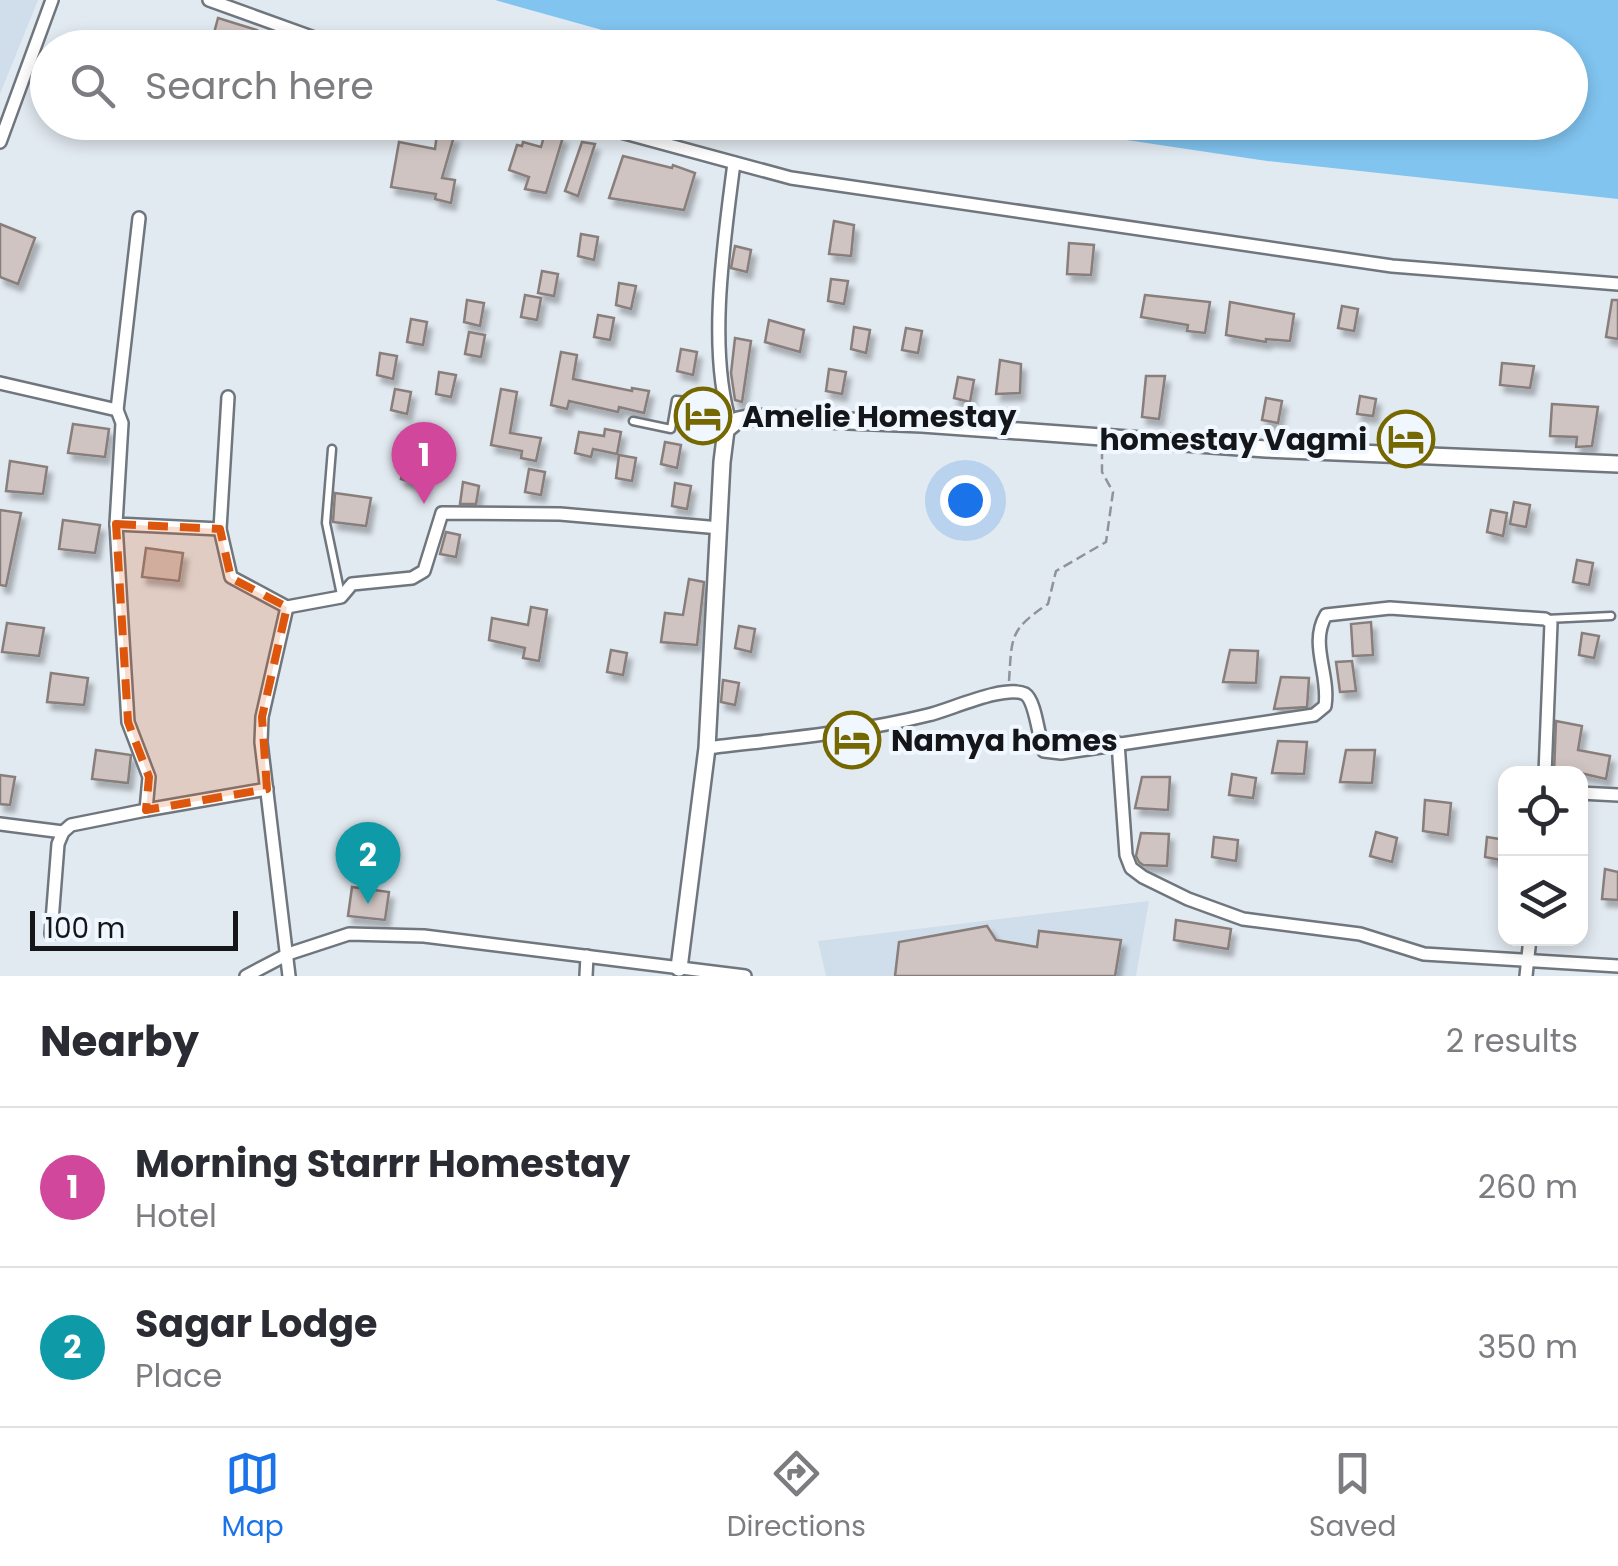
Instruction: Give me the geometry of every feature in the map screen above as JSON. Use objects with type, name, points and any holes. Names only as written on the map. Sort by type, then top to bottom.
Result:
[{"type":"street","points":[[41,30],[52,0]]},
{"type":"street","points":[[209,0],[292,30]]},
{"type":"street","points":[[0,142],[30,60]]},
{"type":"street","points":[[650,140],[791,178],[1392,266],[1618,284]]},
{"type":"street","points":[[731,425],[719,362],[734,163]]},
{"type":"street","points":[[140,218],[117,410],[122,423],[116,524],[128,722],[150,777],[146,810]]},
{"type":"street","points":[[0,383],[117,410]]},
{"type":"street","points":[[228,398],[220,529],[231,577],[287,607],[341,596],[352,584],[412,578],[424,570],[442,513],[560,514],[720,528]]},
{"type":"street","points":[[679,968],[708,748],[722,462],[726,430],[731,425],[752,416],[1266,448],[1618,464]]},
{"type":"street","points":[[116,524],[220,529]]},
{"type":"street","points":[[287,607],[262,717],[261,742],[289,976]]},
{"type":"street","points":[[708,748],[862,728],[929,715],[1008,691],[1025,694],[1034,704],[1036,732],[1044,750],[1060,753],[1314,714],[1325,706],[1327,692],[1318,645],[1319,627],[1326,615],[1390,608],[1545,619],[1550,624],[1545,766]]},
{"type":"street","points":[[1118,743],[1126,855],[1132,868],[1144,877],[1188,899],[1243,919],[1360,934],[1424,954],[1618,966]]},
{"type":"street","points":[[50,934],[58,844],[71,825],[267,789]]},
{"type":"street","points":[[1588,793],[1618,795]]},
{"type":"street","points":[[0,824],[63,832]]},
{"type":"street","points":[[246,976],[288,954],[349,934],[424,936],[746,976]]},
{"type":"street","points":[[1526,976],[1529,946]]},
{"type":"street","points":[[586,976],[588,956]]},
{"type":"lane","points":[[633,421],[671,429],[676,400],[724,404]]},
{"type":"lane","points":[[332,450],[326,523],[341,596]]},
{"type":"lane","points":[[1545,619],[1611,616]]},
{"type":"path","points":[[1008,691],[1013,634],[1028,617],[1048,604],[1056,572],[1106,542],[1113,492],[1102,472],[1102,437]]},
{"type":"highlighted area","points":[[116,524],[220,529],[231,578],[287,607],[262,717],[267,789],[146,810],[149,777],[128,722]]},
{"type":"shaded area","points":[[0,0],[38,0],[0,94]]},
{"type":"shaded area","points":[[1149,901],[1136,976],[826,976],[818,941]]},
{"type":"water","points":[[495,0],[1618,0],[1618,199],[1267,161],[1126,140],[1588,140],[1588,30],[602,30]]},
{"type":"building","points":[[218,18],[257,30],[215,30]]},
{"type":"building","points":[[436,140],[453,140],[442,178],[455,180],[451,203],[435,199],[436,194],[391,187],[399,142],[435,149]]},
{"type":"building","points":[[543,140],[562,140],[546,193],[525,189],[529,177],[509,170],[517,145],[522,146],[523,142],[541,147]]},
{"type":"building","points":[[582,142],[595,144],[578,196],[565,191]]},
{"type":"building","points":[[623,156],[695,173],[684,210],[609,198]]},
{"type":"building","points":[[834,221],[854,225],[851,256],[829,254]]},
{"type":"building","points":[[0,224],[35,238],[18,284],[0,277]]},
{"type":"building","points":[[581,234],[598,237],[594,260],[578,256]]},
{"type":"building","points":[[1069,243],[1094,245],[1091,275],[1067,274]]},
{"type":"building","points":[[735,246],[751,250],[747,272],[731,268]]},
{"type":"building","points":[[542,271],[558,274],[554,296],[538,293]]},
{"type":"building","points":[[831,279],[848,281],[844,304],[828,301]]},
{"type":"building","points":[[619,283],[636,286],[631,309],[616,305]]},
{"type":"building","points":[[525,295],[541,298],[537,320],[521,317]]},
{"type":"building","points":[[1145,295],[1210,302],[1205,333],[1187,331],[1188,325],[1141,317]]},
{"type":"building","points":[[467,300],[484,303],[480,326],[464,322]]},
{"type":"building","points":[[1612,300],[1618,300],[1618,339],[1606,337]]},
{"type":"building","points":[[1230,302],[1294,314],[1290,341],[1266,342],[1226,335]]},
{"type":"building","points":[[1342,306],[1358,309],[1354,331],[1338,328]]},
{"type":"building","points":[[598,315],[614,318],[610,340],[594,337]]},
{"type":"building","points":[[411,319],[427,322],[423,345],[407,342]]},
{"type":"building","points":[[769,320],[804,330],[800,352],[765,342]]},
{"type":"building","points":[[854,327],[870,330],[866,353],[851,349]]},
{"type":"building","points":[[906,328],[922,331],[918,353],[902,350]]},
{"type":"building","points":[[469,332],[485,335],[481,357],[465,354]]},
{"type":"building","points":[[735,338],[751,341],[742,402],[735,400],[731,373]]},
{"type":"building","points":[[681,349],[697,352],[693,375],[677,371]]},
{"type":"building","points":[[561,352],[577,355],[573,379],[649,391],[644,413],[619,407],[618,412],[569,401],[567,409],[551,405]]},
{"type":"building","points":[[380,353],[397,356],[393,379],[377,375]]},
{"type":"building","points":[[1000,360],[1021,364],[1020,393],[996,394]]},
{"type":"building","points":[[1502,363],[1534,366],[1530,388],[1500,385]]},
{"type":"building","points":[[829,369],[846,372],[842,394],[826,391]]},
{"type":"building","points":[[439,372],[456,375],[451,397],[436,394]]},
{"type":"building","points":[[1146,376],[1165,376],[1159,419],[1142,417]]},
{"type":"building","points":[[958,377],[974,380],[970,402],[954,398]]},
{"type":"building","points":[[395,389],[411,392],[407,414],[391,410]]},
{"type":"building","points":[[501,389],[517,392],[510,433],[541,438],[536,461],[521,458],[522,451],[491,445]]},
{"type":"building","points":[[1360,396],[1376,399],[1373,416],[1357,414]]},
{"type":"building","points":[[1266,398],[1282,401],[1278,423],[1262,420]]},
{"type":"building","points":[[1552,404],[1598,407],[1592,446],[1576,447],[1577,437],[1550,436]]},
{"type":"building","points":[[73,424],[109,429],[105,457],[68,453]]},
{"type":"building","points":[[605,429],[621,432],[617,454],[593,449],[591,457],[575,453],[579,432],[604,436]]},
{"type":"building","points":[[665,442],[681,445],[677,468],[661,464]]},
{"type":"building","points":[[619,455],[636,458],[632,481],[616,478]]},
{"type":"building","points":[[404,458],[420,460],[416,483],[401,479]]},
{"type":"building","points":[[10,461],[47,467],[43,494],[6,491]]},
{"type":"building","points":[[529,469],[545,472],[541,495],[525,492]]},
{"type":"building","points":[[463,482],[479,486],[476,504],[460,504]]},
{"type":"building","points":[[675,483],[691,486],[687,509],[672,506]]},
{"type":"building","points":[[335,493],[371,498],[366,526],[333,522]]},
{"type":"building","points":[[1514,502],[1530,505],[1526,527],[1510,524]]},
{"type":"building","points":[[0,510],[21,513],[6,586],[0,585]]},
{"type":"building","points":[[1491,510],[1507,513],[1503,536],[1487,532]]},
{"type":"building","points":[[63,520],[100,525],[95,553],[59,549]]},
{"type":"building","points":[[446,532],[460,535],[456,557],[440,554]]},
{"type":"building","points":[[146,548],[183,553],[179,581],[142,577]]},
{"type":"building","points":[[1577,560],[1593,563],[1589,585],[1573,582]]},
{"type":"building","points":[[689,579],[704,582],[697,645],[661,642],[665,613],[683,615]]},
{"type":"building","points":[[531,607],[547,610],[539,661],[523,658],[525,648],[489,640],[492,618],[528,625]]},
{"type":"building","points":[[1371,622],[1373,655],[1353,656],[1351,624]]},
{"type":"building","points":[[7,623],[44,628],[39,656],[2,652]]},
{"type":"building","points":[[739,626],[755,629],[751,652],[735,648]]},
{"type":"building","points":[[1582,633],[1599,636],[1594,658],[1579,655]]},
{"type":"building","points":[[611,650],[627,653],[623,675],[607,672]]},
{"type":"building","points":[[1230,650],[1258,651],[1256,683],[1223,682]]},
{"type":"building","points":[[1352,661],[1356,691],[1340,692],[1336,662]]},
{"type":"building","points":[[51,673],[88,678],[84,705],[47,702]]},
{"type":"building","points":[[1281,677],[1309,678],[1307,707],[1274,709]]},
{"type":"building","points":[[723,680],[739,683],[735,705],[721,702]]},
{"type":"building","points":[[1556,721],[1582,726],[1578,750],[1610,756],[1606,779],[1588,775],[1588,766],[1554,766]]},
{"type":"building","points":[[1278,741],[1307,742],[1304,774],[1272,773]]},
{"type":"building","points":[[96,750],[131,755],[128,783],[92,779]]},
{"type":"building","points":[[1346,750],[1375,750],[1372,783],[1340,782]]},
{"type":"building","points":[[1232,774],[1256,778],[1253,798],[1229,795]]},
{"type":"building","points":[[0,775],[15,777],[10,805],[0,804]]},
{"type":"building","points":[[1142,777],[1170,777],[1168,810],[1135,808]]},
{"type":"building","points":[[1425,800],[1451,803],[1448,835],[1423,831]]},
{"type":"building","points":[[1376,832],[1397,838],[1392,862],[1370,856]]},
{"type":"building","points":[[1141,833],[1169,834],[1167,866],[1139,862],[1136,856]]},
{"type":"building","points":[[1214,837],[1238,840],[1236,861],[1212,857]]},
{"type":"building","points":[[1487,837],[1498,839],[1498,859],[1485,857]]},
{"type":"building","points":[[1605,869],[1618,872],[1618,900],[1602,899]]},
{"type":"building","points":[[352,887],[389,892],[385,920],[348,916]]},
{"type":"building","points":[[1176,920],[1231,929],[1228,949],[1174,940]]},
{"type":"building","points":[[987,926],[996,940],[1037,947],[1039,931],[1121,940],[1115,976],[895,976],[899,942]]},
{"type":"place","name":"Amelie Homestay","points":[[703,416]]},
{"type":"place","name":"homestay Vagmi","points":[[1406,439]]},
{"type":"place","name":"Morning Starrr Homestay","points":[[424,504]]},
{"type":"place","name":"Namya homes","points":[[852,740]]},
{"type":"place","name":"Sagar Lodge","points":[[368,904]]}]
